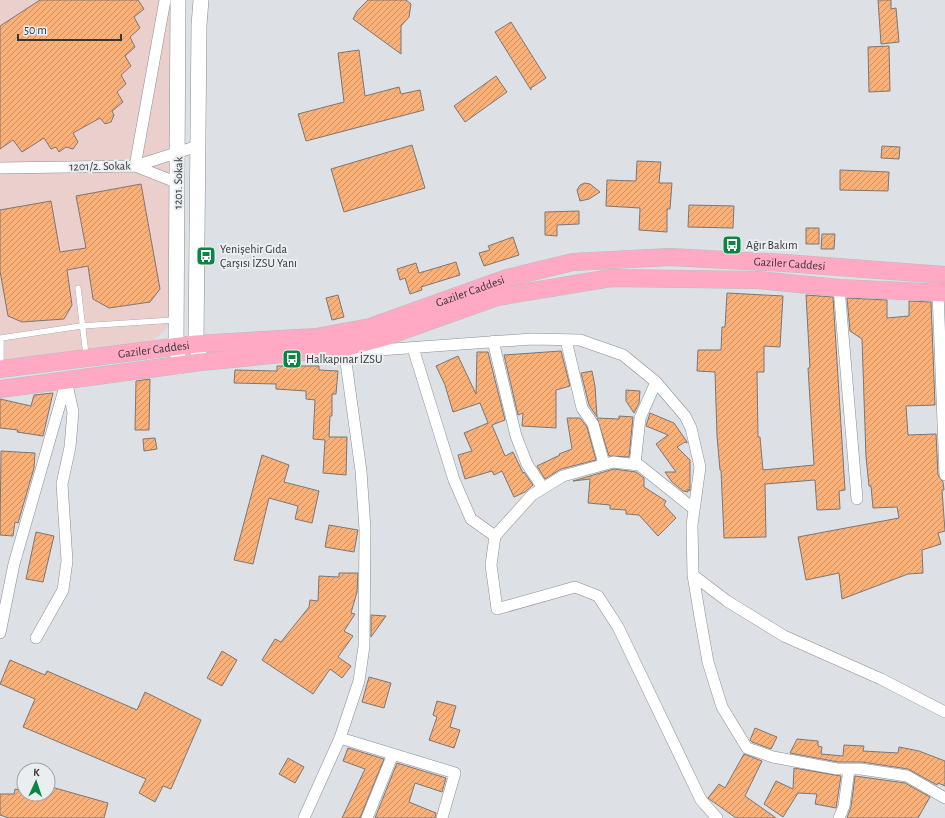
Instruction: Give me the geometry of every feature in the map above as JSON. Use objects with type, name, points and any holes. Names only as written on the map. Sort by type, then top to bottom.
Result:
[{"type":"main road","name":"1201. Sokak","points":[[178,0],[176,346],[180,366]]},
{"type":"main road","points":[[187,0],[190,20],[199,25]]},
{"type":"main road","name":"1201. Sokak","points":[[201,0],[199,25],[196,344],[201,362]]},
{"type":"main road","name":"Gaziler Caddesi","points":[[1,369],[176,346],[316,337],[370,327],[507,278],[573,262],[670,257],[785,263],[945,275]]},
{"type":"main road","name":"Gaziler Caddesi","points":[[0,389],[201,362],[345,350],[497,297],[611,278],[758,280],[839,288],[942,292]]},
{"type":"street","points":[[165,0],[136,166],[178,183]]},
{"type":"street","name":"1201/2. Sokak","points":[[0,168],[136,166],[178,151],[198,146]]},
{"type":"street","points":[[839,288],[857,499]]},
{"type":"street","points":[[942,292],[945,475]]},
{"type":"street","points":[[304,818],[340,738],[359,681],[364,646],[365,529],[361,471],[345,350],[413,348],[532,339],[580,340],[623,355],[656,382],[685,416],[691,428],[700,467],[692,524],[693,575],[708,662],[722,707],[747,748],[773,757],[837,769],[861,769],[907,776],[945,798]]},
{"type":"street","points":[[566,340],[582,408],[593,424],[604,464]]},
{"type":"street","points":[[493,341],[516,436],[527,464],[543,488]]},
{"type":"street","points":[[413,348],[454,480],[471,519],[495,536]]},
{"type":"street","points":[[0,633],[14,564],[66,380]]},
{"type":"street","points":[[36,638],[63,590],[67,561],[62,484],[70,447],[73,412],[66,380]]},
{"type":"street","points":[[635,464],[640,418],[656,382]]},
{"type":"street","points":[[694,509],[639,465],[613,462],[604,464],[563,476],[532,495],[495,536],[491,565],[497,609],[575,587],[598,596],[618,627],[701,800],[717,818]]},
{"type":"street","points":[[693,575],[727,601],[784,636],[881,679],[945,712]]},
{"type":"street","points":[[340,738],[455,773],[442,818]]},
{"type":"street","points":[[367,818],[393,754]]},
{"type":"street","points":[[839,818],[844,806],[849,769]]},
{"type":"lane","points":[[78,288],[81,326],[86,358]]},
{"type":"lane","points":[[1,369],[1,338],[81,326],[176,320]]},
{"type":"shaded area","points":[[0,0],[170,0],[169,153],[175,320],[153,341],[0,360]]},
{"type":"building","points":[[40,0],[138,0],[144,9],[134,17],[140,28],[130,37],[135,47],[125,56],[131,66],[121,75],[126,84],[117,92],[123,102],[112,111],[114,115],[111,122],[105,124],[100,118],[73,133],[78,142],[73,149],[66,147],[59,152],[56,147],[51,149],[44,138],[22,152],[13,140],[0,149],[0,26]]},
{"type":"building","points":[[368,0],[406,0],[411,4],[409,17],[401,26],[401,54],[353,19],[357,11]]},
{"type":"building","points":[[878,0],[891,0],[891,9],[896,8],[899,42],[881,44]]},
{"type":"building","points":[[511,22],[546,78],[531,88],[531,90],[495,32]]},
{"type":"building","points":[[889,46],[890,91],[869,92],[868,47]]},
{"type":"building","points":[[359,50],[365,96],[399,87],[401,94],[420,90],[424,110],[306,141],[298,114],[344,102],[338,53]]},
{"type":"building","points":[[496,76],[507,92],[465,122],[454,106]]},
{"type":"building","points":[[412,145],[425,188],[344,212],[331,169]]},
{"type":"building","points":[[882,146],[900,147],[899,159],[881,158]]},
{"type":"building","points":[[637,161],[661,162],[659,183],[672,183],[670,209],[667,209],[667,232],[639,230],[640,208],[606,206],[607,180],[636,181]]},
{"type":"building","points":[[840,170],[889,172],[888,191],[840,190]]},
{"type":"building","points":[[585,183],[590,184],[600,192],[589,199],[580,201],[577,190],[580,185]]},
{"type":"building","points":[[141,184],[160,289],[150,302],[109,308],[93,299],[88,266],[67,270],[72,305],[64,319],[22,322],[8,316],[0,271],[0,210],[51,201],[60,252],[86,248],[76,196]]},
{"type":"building","points":[[689,205],[734,206],[733,228],[688,227]]},
{"type":"building","points":[[579,211],[579,224],[557,225],[557,236],[545,235],[545,212]]},
{"type":"building","points":[[806,228],[819,228],[819,244],[806,244]]},
{"type":"building","points":[[822,234],[835,234],[834,249],[821,249]]},
{"type":"building","points":[[513,237],[519,255],[484,266],[479,253],[490,250],[488,246]]},
{"type":"building","points":[[456,262],[460,275],[421,287],[422,290],[410,294],[405,278],[400,280],[397,269],[416,263],[419,273]]},
{"type":"building","points":[[727,293],[783,296],[780,347],[764,346],[764,372],[757,372],[758,437],[760,437],[763,470],[814,465],[808,368],[810,368],[806,295],[833,297],[845,490],[839,491],[840,509],[817,510],[815,480],[765,484],[766,537],[724,538],[721,470],[717,436],[715,372],[697,371],[698,350],[721,350],[722,327],[725,327]]},
{"type":"building","points":[[338,295],[344,317],[332,320],[326,298]]},
{"type":"building","points":[[847,298],[887,300],[887,318],[909,316],[909,301],[931,302],[935,405],[906,406],[908,435],[936,434],[938,475],[943,482],[944,490],[942,490],[945,531],[938,533],[941,544],[922,550],[923,573],[908,574],[842,599],[839,573],[806,580],[798,537],[899,518],[897,507],[873,508],[866,457],[862,339],[850,331]]},
{"type":"building","points":[[561,351],[570,386],[556,390],[556,428],[522,426],[523,413],[518,415],[504,355]]},
{"type":"building","points":[[477,352],[488,352],[505,420],[492,425],[505,456],[513,452],[523,473],[524,472],[533,485],[525,492],[514,497],[502,471],[494,475],[492,471],[465,479],[458,455],[472,451],[464,433],[488,423],[480,403],[453,412],[445,385],[436,366],[458,356],[476,394]]},
{"type":"building","points":[[277,366],[319,366],[319,370],[338,371],[336,394],[332,394],[332,416],[330,416],[329,437],[347,437],[346,475],[323,473],[325,440],[313,439],[315,400],[306,399],[306,391],[276,389],[276,384],[234,383],[235,370],[277,371]]},
{"type":"building","points":[[592,371],[595,386],[597,417],[589,405],[581,373]]},
{"type":"building","points":[[150,379],[149,430],[135,430],[136,381]]},
{"type":"building","points":[[626,390],[640,391],[639,403],[634,413],[626,401]]},
{"type":"building","points":[[53,393],[43,436],[17,432],[18,430],[0,428],[0,399],[31,406],[34,395]]},
{"type":"building","points":[[650,413],[674,423],[687,442],[677,447],[690,460],[690,491],[688,489],[688,492],[683,491],[672,482],[665,472],[676,472],[656,444],[668,435],[646,426]]},
{"type":"building","points":[[619,416],[633,417],[629,457],[609,456],[597,418],[619,419]]},
{"type":"building","points":[[567,418],[580,418],[587,427],[596,460],[561,469],[545,479],[537,466],[572,449]]},
{"type":"building","points":[[155,438],[157,449],[144,451],[143,439]]},
{"type":"building","points":[[1,451],[35,453],[34,468],[18,523],[15,522],[13,536],[0,535]]},
{"type":"building","points":[[262,455],[289,465],[284,482],[319,491],[312,523],[295,519],[298,506],[269,498],[253,564],[234,560]]},
{"type":"building","points":[[614,469],[636,472],[644,478],[644,487],[666,501],[664,505],[676,518],[658,536],[639,515],[626,514],[626,510],[610,509],[610,505],[588,503],[590,479],[573,481]]},
{"type":"building","points":[[329,525],[358,530],[354,552],[325,547]]},
{"type":"building","points":[[36,532],[54,536],[43,582],[26,579]]},
{"type":"building","points":[[339,573],[358,573],[357,592],[351,613],[355,614],[344,631],[353,636],[338,657],[351,666],[342,678],[330,669],[313,694],[262,660],[275,639],[281,642],[309,607],[310,600],[318,601],[319,576],[339,577]]},
{"type":"building","points":[[371,615],[386,616],[371,637]]},
{"type":"building","points":[[222,651],[237,660],[222,686],[207,678]]},
{"type":"building","points":[[10,660],[45,675],[47,671],[137,710],[145,692],[201,720],[171,789],[163,786],[155,802],[139,793],[146,779],[23,727],[35,699],[0,684]]},
{"type":"building","points":[[369,677],[391,683],[384,708],[362,702]]},
{"type":"building","points":[[437,701],[456,706],[450,727],[460,730],[454,748],[429,740],[437,717],[433,715]]},
{"type":"building","points":[[755,728],[777,737],[771,749],[750,740]]},
{"type":"building","points":[[797,739],[818,741],[818,746],[822,747],[821,754],[843,756],[844,745],[864,746],[863,751],[898,753],[899,747],[919,751],[945,761],[945,786],[938,783],[937,785],[908,769],[862,762],[838,762],[790,753]]},
{"type":"building","points":[[348,748],[384,759],[360,818],[342,818],[365,769],[343,761]]},
{"type":"building","points":[[744,754],[762,761],[745,796],[776,818],[736,818],[708,798],[719,784],[725,788]]},
{"type":"building","points":[[288,758],[304,767],[295,783],[279,774]]},
{"type":"building","points":[[397,763],[446,778],[442,792],[415,783],[409,802],[436,813],[435,818],[375,818]]},
{"type":"building","points":[[794,768],[841,776],[836,808],[815,804],[817,794],[798,793],[783,817],[764,804],[776,781],[793,789]]},
{"type":"building","points":[[855,776],[905,783],[930,797],[918,818],[847,818],[851,807]]},
{"type":"building","points":[[56,788],[108,803],[104,818],[9,818],[0,815],[0,794],[14,794],[15,789],[16,802],[56,802]]},
{"type":"place","name":"Ağır Bakım","points":[[732,245]]},
{"type":"place","name":"Yenişehir Gıda Çarşısı İZSU Yanı","points":[[206,256]]},
{"type":"place","name":"Halkapınar İZSU","points":[[292,359]]}]
